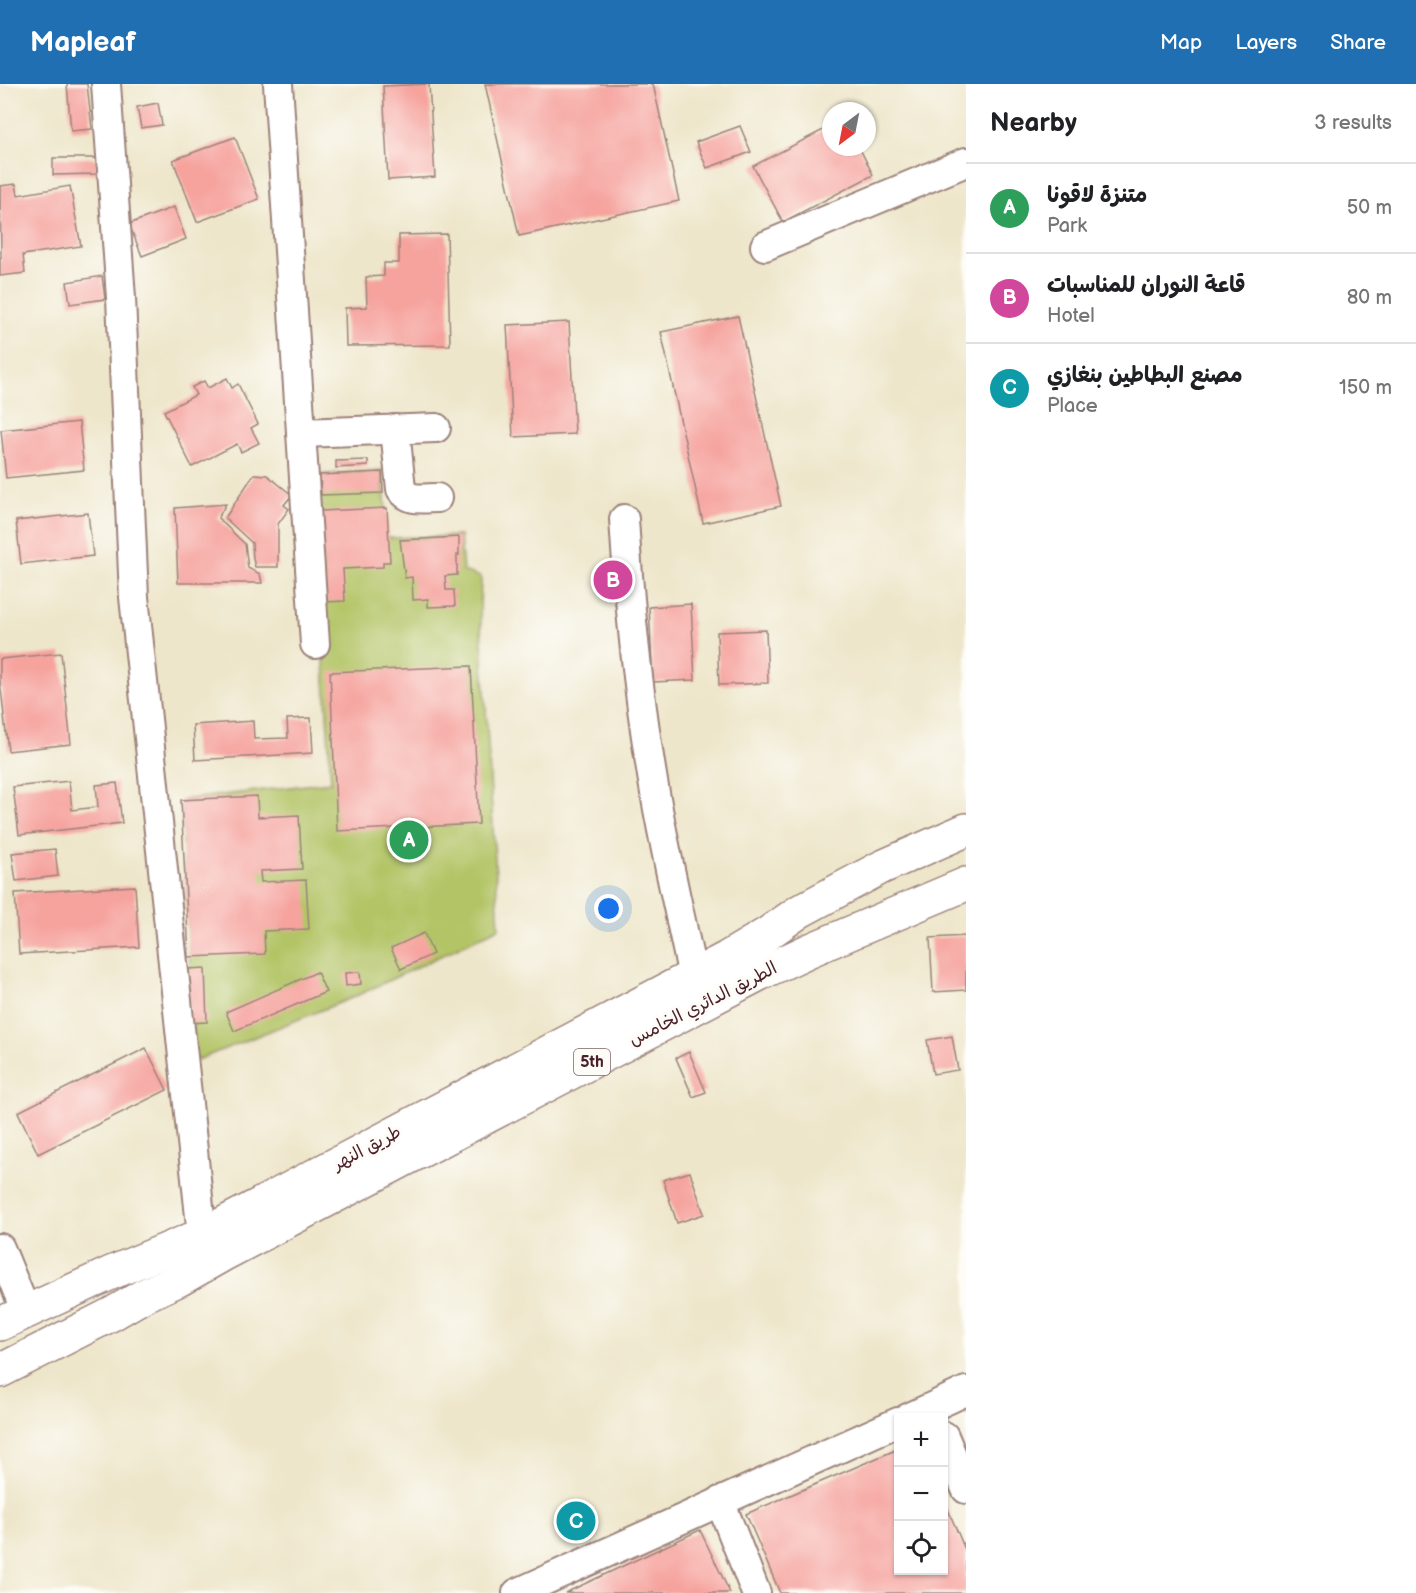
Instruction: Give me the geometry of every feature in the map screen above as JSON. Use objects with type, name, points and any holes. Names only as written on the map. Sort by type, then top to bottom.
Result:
[{"type":"main road","name":"الطريق الدائري الخامس","points":[[727,958],[800,911],[882,867],[966,830]]},
{"type":"main road","name":"الطريق الدائري الخامس","points":[[213,1244],[759,974],[966,885]]},
{"type":"main road","name":"طريق النهر","points":[[13,1318],[111,1273],[213,1244],[727,958]]},
{"type":"main road","name":"طريق النهر","points":[[0,1371],[180,1279],[213,1244]]},
{"type":"street","points":[[106,84],[121,298],[134,597],[213,1244]]},
{"type":"street","points":[[278,84],[315,644]]},
{"type":"street","points":[[765,246],[966,162]]},
{"type":"street","points":[[301,433],[436,428]]},
{"type":"street","points":[[395,429],[401,489],[404,494],[411,498],[437,498]]},
{"type":"street","points":[[624,519],[638,682],[650,764],[693,977]]},
{"type":"street","points":[[0,1248],[13,1318]]},
{"type":"street","points":[[927,1413],[966,1391]]},
{"type":"street","points":[[517,1593],[894,1424]]},
{"type":"street","points":[[948,1446],[966,1489]]},
{"type":"street","points":[[720,1501],[756,1593]]},
{"type":"green space","points":[[383,470],[388,538],[460,536],[463,571],[481,577],[480,609],[499,928],[354,997],[195,1061],[181,800],[331,782],[313,475]]},
{"type":"building","points":[[67,84],[87,84],[92,129],[71,131]]},
{"type":"building","points":[[429,84],[435,177],[388,180],[383,86]]},
{"type":"building","points":[[485,84],[653,84],[679,201],[519,236]]},
{"type":"building","points":[[158,103],[162,125],[141,128],[137,107]]},
{"type":"building","points":[[740,126],[751,152],[707,168],[696,142]]},
{"type":"building","points":[[822,131],[822,156],[864,156],[873,175],[783,222],[753,166]]},
{"type":"building","points":[[235,137],[259,199],[197,222],[173,160]]},
{"type":"building","points":[[53,158],[96,158],[97,174],[53,175]]},
{"type":"building","points":[[16,184],[18,195],[70,186],[81,246],[23,255],[25,273],[0,276],[0,186]]},
{"type":"building","points":[[174,207],[186,239],[142,256],[129,224]]},
{"type":"building","points":[[447,234],[450,345],[346,346],[345,308],[367,307],[366,277],[384,276],[384,263],[399,263],[399,235]]},
{"type":"building","points":[[102,276],[105,299],[70,304],[67,282]]},
{"type":"building","points":[[738,316],[781,506],[703,523],[661,332]]},
{"type":"building","points":[[569,322],[575,434],[513,437],[507,325]]},
{"type":"building","points":[[227,378],[232,388],[238,384],[258,424],[251,428],[259,443],[241,452],[237,444],[192,467],[164,411],[196,395],[192,387],[204,381],[208,388]]},
{"type":"building","points":[[79,422],[84,470],[6,478],[1,430]]},
{"type":"building","points":[[368,460],[368,466],[336,468],[336,461]]},
{"type":"building","points":[[382,472],[383,493],[321,495],[320,475]]},
{"type":"building","points":[[254,474],[267,475],[292,495],[284,505],[289,509],[278,524],[278,567],[255,567],[252,543],[225,518]]},
{"type":"building","points":[[226,504],[218,518],[245,544],[248,568],[260,574],[262,583],[178,583],[175,508]]},
{"type":"building","points":[[387,508],[390,562],[383,562],[383,567],[343,569],[345,601],[325,602],[320,511]]},
{"type":"building","points":[[88,513],[93,556],[21,564],[16,521]]},
{"type":"building","points":[[459,537],[457,575],[445,576],[446,590],[454,590],[455,606],[428,607],[428,599],[413,600],[412,577],[405,578],[400,540]]},
{"type":"building","points":[[691,604],[695,680],[653,682],[649,607]]},
{"type":"building","points":[[766,630],[768,683],[719,685],[717,632]]},
{"type":"building","points":[[61,653],[71,744],[8,751],[0,680],[0,659]]},
{"type":"building","points":[[471,666],[479,824],[337,831],[330,672]]},
{"type":"building","points":[[311,718],[313,753],[195,760],[193,725],[253,721],[254,739],[288,738],[287,719]]},
{"type":"building","points":[[69,781],[72,810],[98,807],[96,785],[117,783],[122,823],[19,835],[13,787]]},
{"type":"building","points":[[257,796],[258,817],[299,815],[302,869],[260,871],[261,882],[306,880],[309,929],[264,931],[265,954],[189,957],[181,800]]},
{"type":"building","points":[[55,849],[58,876],[16,881],[12,853]]},
{"type":"building","points":[[135,886],[139,947],[19,954],[15,893]]},
{"type":"building","points":[[424,933],[433,954],[401,969],[391,948]]},
{"type":"building","points":[[966,936],[966,990],[933,992],[930,938]]},
{"type":"building","points":[[205,968],[207,1022],[190,1023],[187,969]]},
{"type":"building","points":[[317,972],[326,992],[234,1031],[226,1012]]},
{"type":"building","points":[[360,972],[361,984],[346,986],[345,973]]},
{"type":"building","points":[[952,1036],[958,1070],[933,1074],[927,1040]]},
{"type":"building","points":[[146,1048],[167,1090],[38,1154],[18,1112]]},
{"type":"building","points":[[689,1052],[706,1092],[693,1097],[676,1058]]},
{"type":"building","points":[[690,1172],[704,1214],[677,1223],[663,1180]]},
{"type":"building","points":[[894,1451],[894,1575],[948,1575],[948,1509],[966,1552],[966,1593],[780,1593],[746,1514]]},
{"type":"building","points":[[700,1530],[730,1593],[565,1593]]},
{"type":"place","name":"قاعة النوران للمناسبات","points":[[613,580]]},
{"type":"place","name":"متنزة لاقونا","points":[[409,840]]},
{"type":"place","name":"مصنع البطاطين بنغازي","points":[[576,1521]]}]
